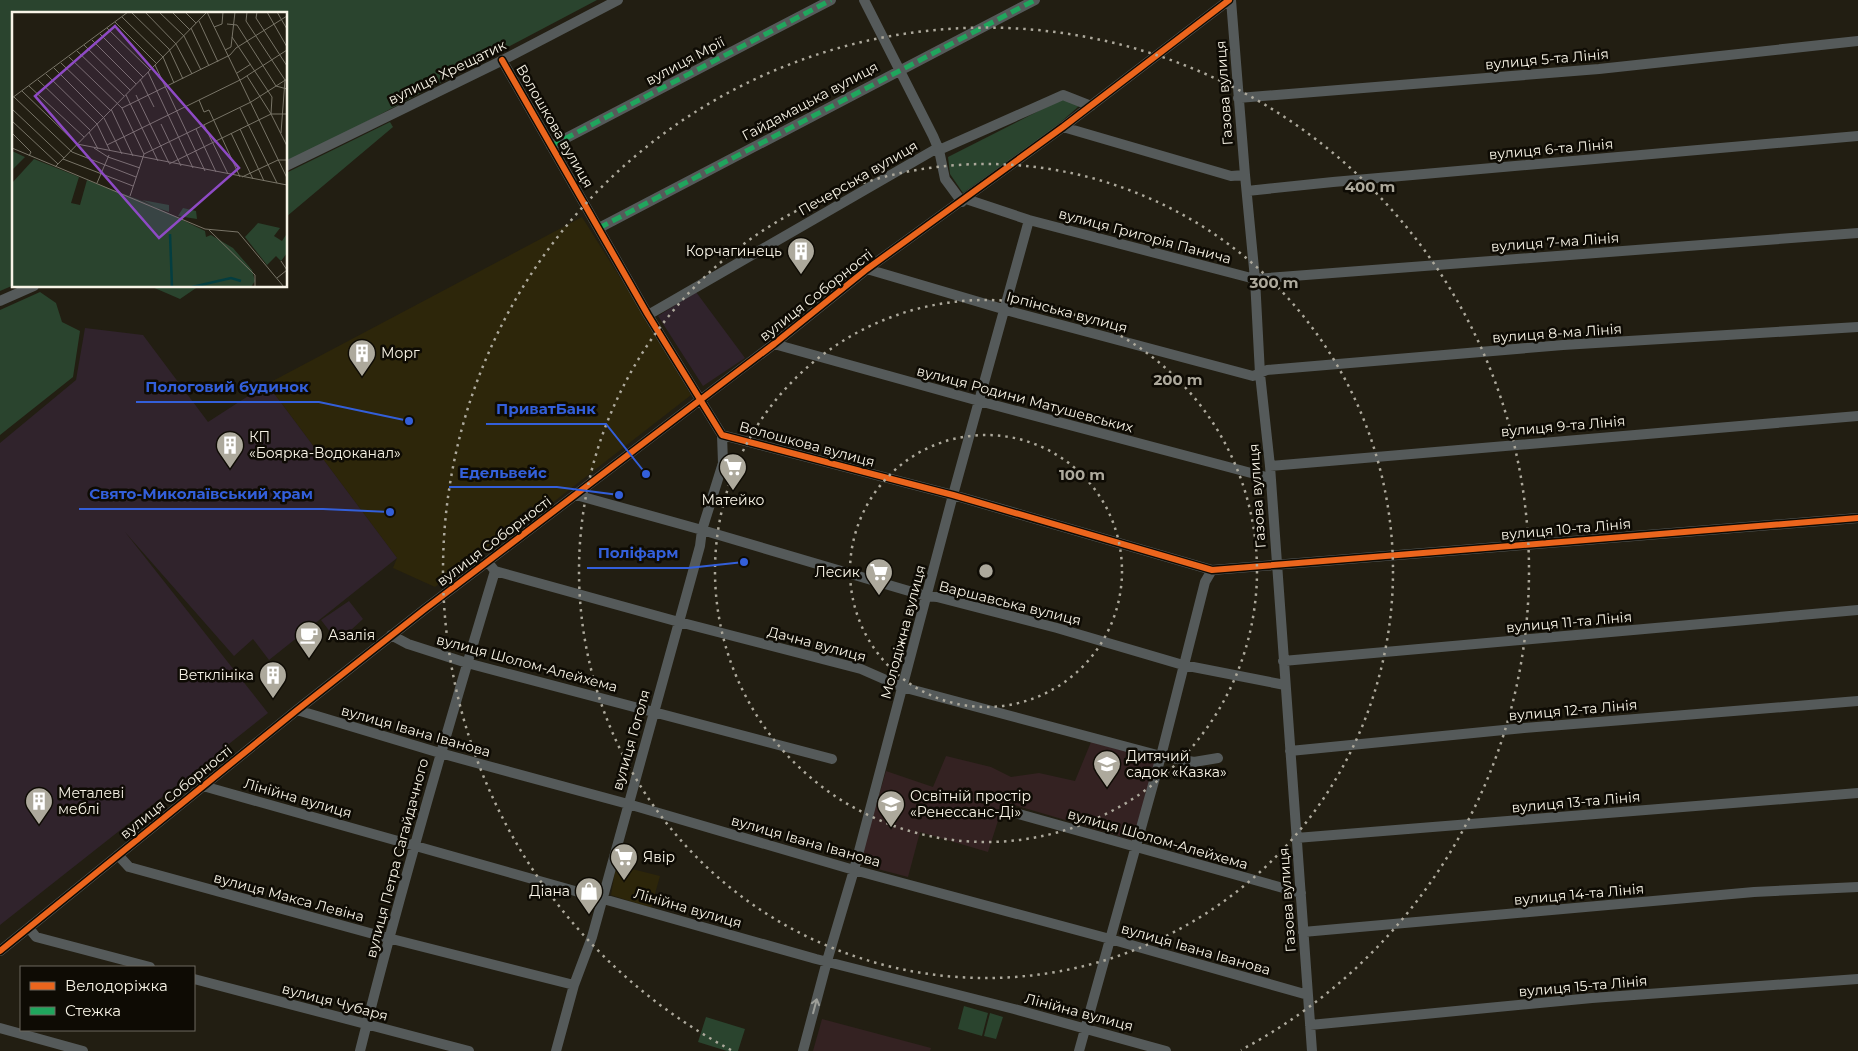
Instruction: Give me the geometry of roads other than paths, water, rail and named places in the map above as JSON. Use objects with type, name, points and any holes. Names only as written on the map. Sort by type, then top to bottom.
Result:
[{"type":"street","name":"вулиця Хрещатик","points":[[288,165],[502,60],[618,0]]},
{"type":"street","name":"вулиця Мрії","points":[[551,146],[831,0]]},
{"type":"street","points":[[864,0],[939,150],[945,180],[964,200]]},
{"type":"street","name":"Гайдамацька вулиця","points":[[599,228],[900,69],[1036,0]]},
{"type":"street","name":"Газова вулиця","points":[[1230,0],[1255,279],[1260,374],[1270,466],[1312,1051]]},
{"type":"street","name":"вулиця Соборності","points":[[0,951],[391,635],[774,344],[867,269],[1064,127],[1230,0]]},
{"type":"street","name":"вулиця 5-та Лінія","points":[[1238,98],[1599,68],[1858,41]]},
{"type":"street","name":"Волошкова вулиця","points":[[502,60],[648,316],[722,435],[953,495],[1212,570],[1276,565]]},
{"type":"street","name":"Печерська вулиця","points":[[648,316],[934,150],[939,150],[1063,95],[1091,106]]},
{"type":"street","points":[[1064,127],[1231,176],[1245,175]]},
{"type":"street","name":"вулиця 6-та Лінія","points":[[1247,192],[1333,182],[1858,136]]},
{"type":"street","name":"вулиця Григорія Панича","points":[[964,200],[1028,220],[1255,279]]},
{"type":"street","name":"Молодіжна вулиця","points":[[803,1051],[854,870],[1028,220]]},
{"type":"street","name":"вулиця 7-ма Лінія","points":[[1255,279],[1858,233]]},
{"type":"street","name":"Ірпінська вулиця","points":[[867,269],[1004,309],[1253,376],[1260,374]]},
{"type":"street","points":[[0,301],[29,288]]},
{"type":"street","name":"вулиця 8-ма Лінія","points":[[1260,374],[1267,370],[1543,347],[1858,327]]},
{"type":"street","name":"вулиця Родини Матушевських","points":[[774,344],[978,401],[1270,478]]},
{"type":"street","name":"вулиця 9-та Лінія","points":[[1270,466],[1603,436],[1858,416]]},
{"type":"street","name":"вулиця Гоголя","points":[[556,1051],[574,985],[592,937],[700,546],[702,530],[724,463],[722,435]]},
{"type":"street","name":"Варшавська вулиця","points":[[576,495],[926,596],[937,597],[1058,628],[1183,665],[1285,685]]},
{"type":"street","name":"вулиця 10-та Лінія","points":[[1276,565],[1858,518]]},
{"type":"street","points":[[487,561],[495,571]]},
{"type":"street","points":[[1080,1051],[1136,847],[1205,582],[1212,570]]},
{"type":"street","name":"Дачна вулиця","points":[[495,571],[679,622],[861,669],[902,687],[1160,756],[1194,762],[1218,758]]},
{"type":"street","name":"вулиця Петра Сагайдачного","points":[[360,1051],[388,938],[414,845],[495,571]]},
{"type":"street","name":"вулиця 11-та Лінія","points":[[1283,661],[1858,610]]},
{"type":"street","name":"вулиця Шолом-Алейхема","points":[[391,635],[408,644],[467,662],[832,759]]},
{"type":"street","name":"вулиця 12-та Лінія","points":[[1290,751],[1524,728],[1858,701]]},
{"type":"street","name":"вулиця Івана Іванова","points":[[297,710],[440,753],[628,804],[854,870],[1110,938],[1308,994]]},
{"type":"street","name":"Лінійна вулиця","points":[[203,786],[827,961],[1086,1028],[1166,1051]]},
{"type":"street","name":"вулиця 13-та Лінія","points":[[1296,838],[1858,793]]},
{"type":"street","name":"вулиця Шолом-Алейхема","points":[[1008,811],[1300,893]]},
{"type":"street","name":"вулиця Макса Левіна","points":[[118,855],[129,866],[388,938],[574,985]]},
{"type":"street","name":"вулиця 14-та Лінія","points":[[1303,932],[1754,892],[1858,887]]},
{"type":"street","points":[[28,928],[36,937],[146,966]]},
{"type":"street","name":"вулиця Чубаря","points":[[195,979],[469,1051]]},
{"type":"street","name":"вулиця 15-та Лінія","points":[[1310,1025],[1592,998],[1858,979]]},
{"type":"street","points":[[0,1028],[83,1051]]},
{"type":"place","name":"Корчагинець","points":[[801,275]]},
{"type":"place","name":"Морг","points":[[362,377]]},
{"type":"place","name":"Пологовий будинок","points":[[409,421]]},
{"type":"place","name":"КП «Боярка-Водоканал»","points":[[230,469]]},
{"type":"place","name":"ПриватБанк","points":[[646,474]]},
{"type":"place","name":"Матейко","points":[[733,491]]},
{"type":"place","name":"Едельвейс","points":[[619,495]]},
{"type":"place","name":"Свято-Миколаївський храм","points":[[390,512]]},
{"type":"place","name":"Поліфарм","points":[[744,562]]},
{"type":"place","name":"Лесик","points":[[879,596]]},
{"type":"place","name":"Азалія","points":[[309,659]]},
{"type":"place","name":"Ветклініка","points":[[273,699]]},
{"type":"place","name":"Дитячий садок «Казка»","points":[[1107,788]]},
{"type":"place","name":"Металеві меблі","points":[[39,825]]},
{"type":"place","name":"Освітній простір «Ренессанс-Ді»","points":[[891,828]]},
{"type":"place","name":"Явір","points":[[624,881]]},
{"type":"place","name":"Діана","points":[[589,915]]}]
